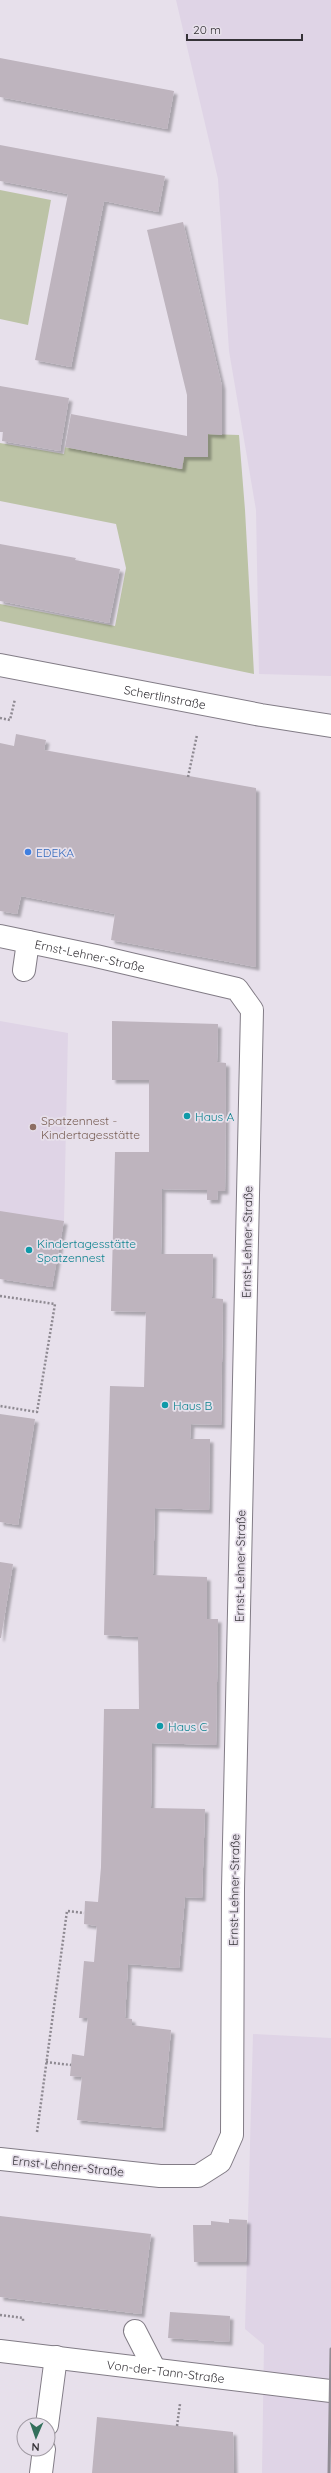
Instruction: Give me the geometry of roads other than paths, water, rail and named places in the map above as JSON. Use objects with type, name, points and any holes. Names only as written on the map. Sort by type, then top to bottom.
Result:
[{"type":"street","name":"Schertlinstraße","points":[[0,665],[245,712],[331,726]]},
{"type":"street","name":"Ernst-Lehner-Straße","points":[[0,936],[237,989],[252,1010],[233,1889],[232,2135],[220,2162],[198,2176],[160,2176],[0,2159]]},
{"type":"street","points":[[24,970],[28,942]]},
{"type":"street","points":[[135,2331],[154,2368]]},
{"type":"street","name":"Von-der-Tann-Straße","points":[[0,2351],[154,2368],[331,2391]]},
{"type":"street","points":[[48,2417],[56,2357]]},
{"type":"street","points":[[41,2473],[43,2457]]},
{"type":"railway","points":[[329,2473],[331,2349]]},
{"type":"place","name":"EDEKA","points":[[28,852]]},
{"type":"place","name":"Haus A","points":[[187,1116]]},
{"type":"place","name":"Spatzennest - Kindertagesstätte","points":[[33,1127]]},
{"type":"place","name":"Kindertagesstätte Spatzennest","points":[[29,1250]]},
{"type":"place","name":"Haus B","points":[[165,1405]]},
{"type":"place","name":"Haus C","points":[[160,1726]]}]
